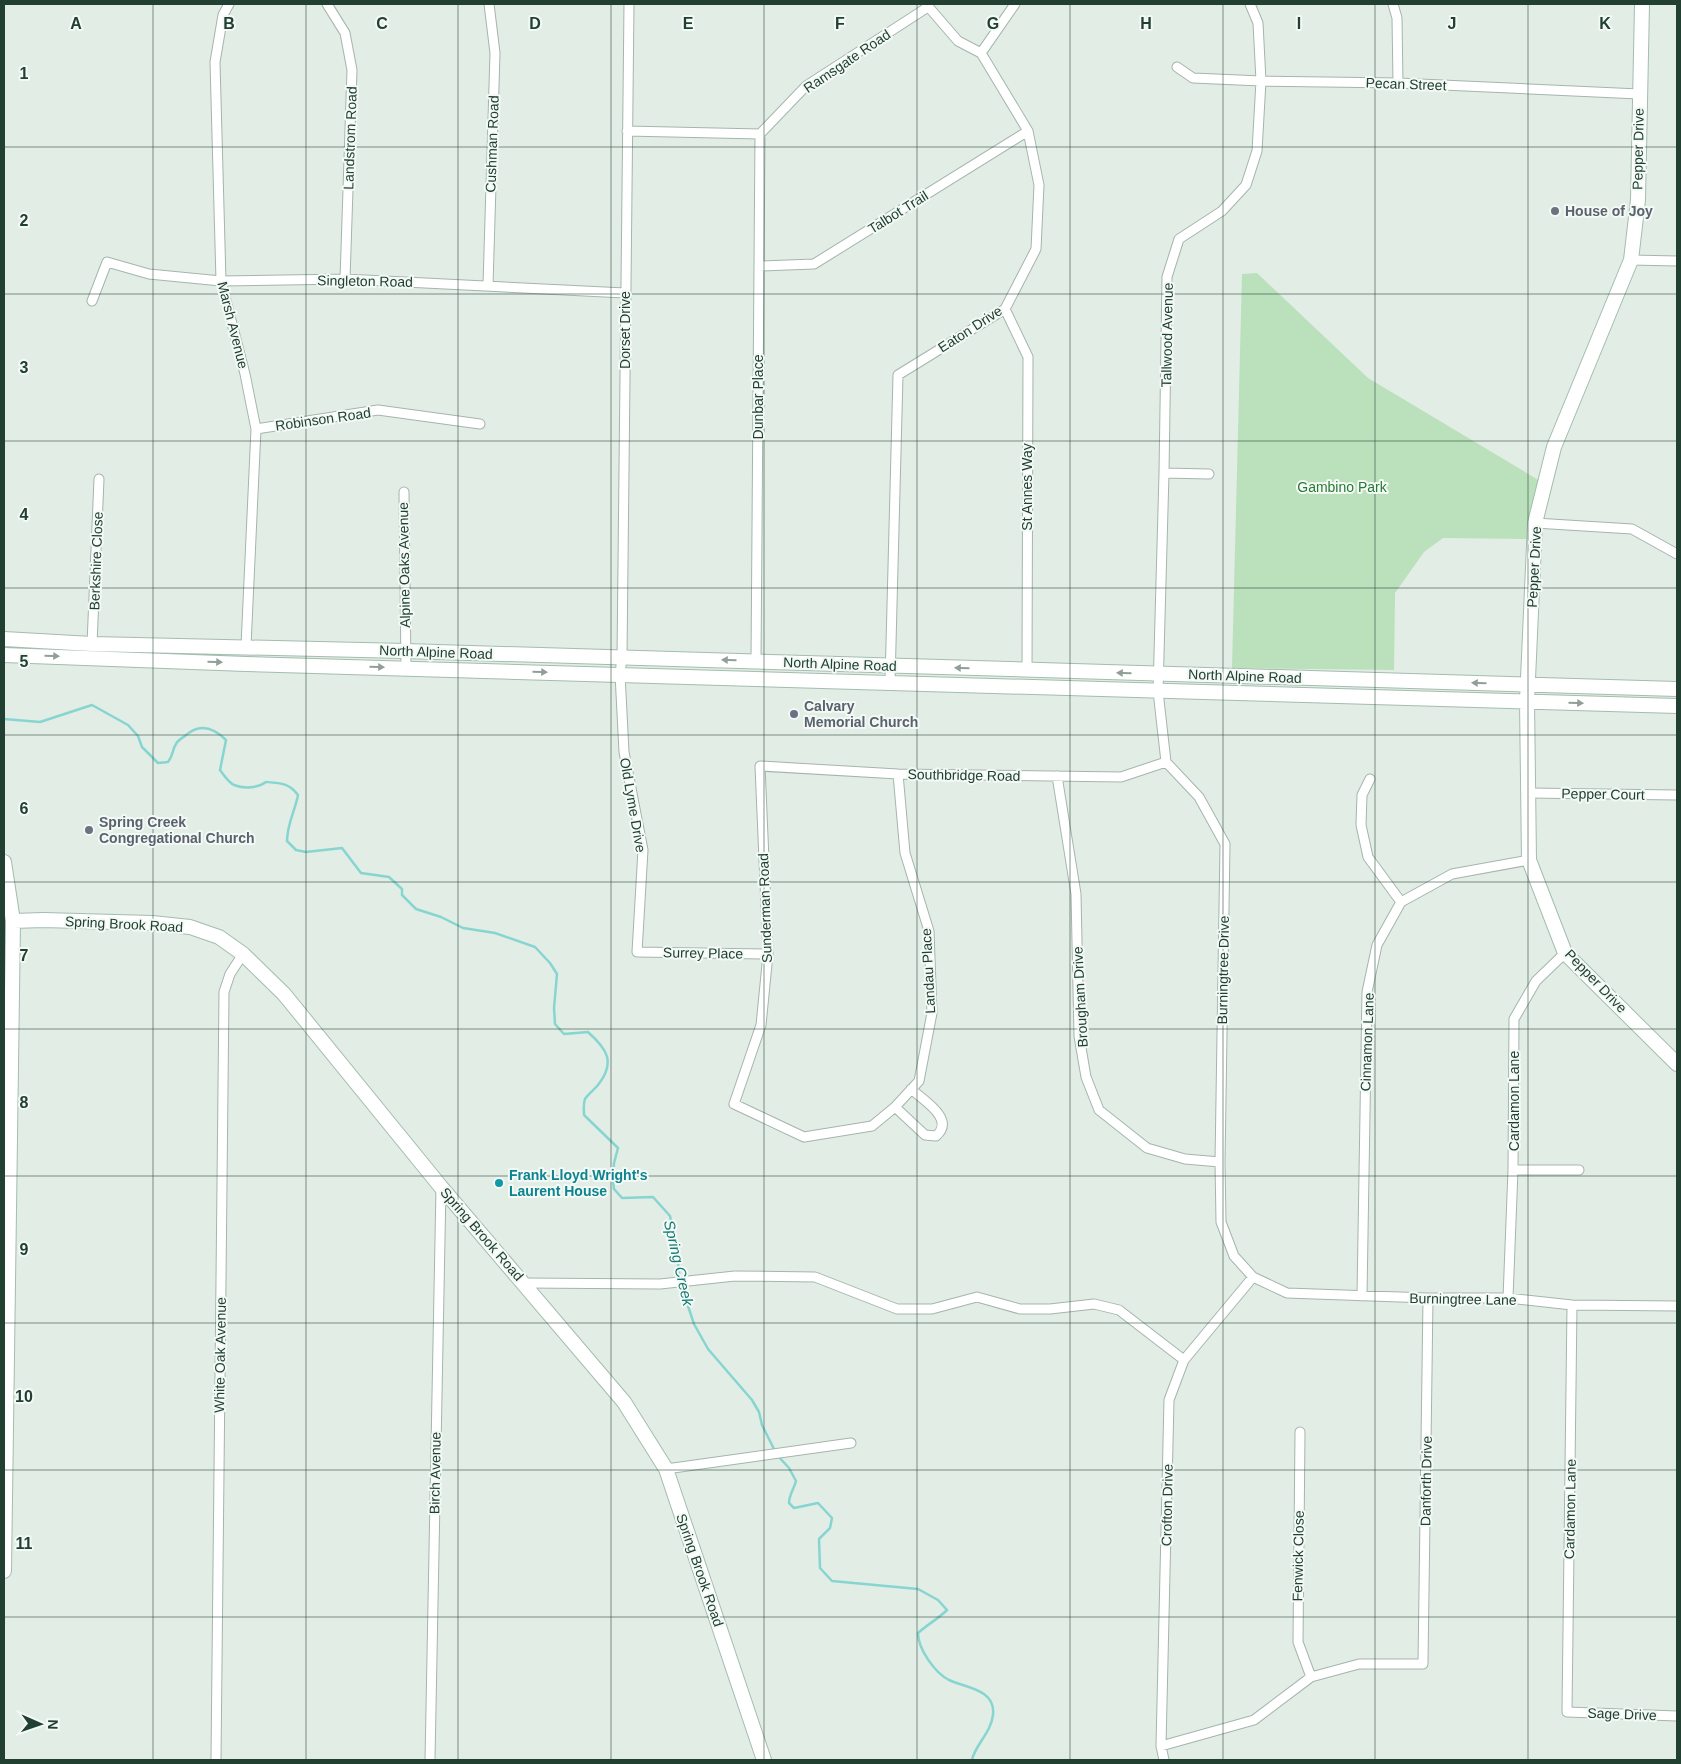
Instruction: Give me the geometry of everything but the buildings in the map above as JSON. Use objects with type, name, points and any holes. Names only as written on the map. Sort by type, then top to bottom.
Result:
[{"type":"main road","name":"Pepper Drive","points":[[1642,4],[1638,200],[1631,260],[1554,447],[1535,523],[1527,701],[1529,860],[1566,953],[1677,1064]]},
{"type":"main road","name":"North Alpine Road","points":[[4,639],[92,644],[246,646],[1677,689]]},
{"type":"main road","name":"North Alpine Road","points":[[4,654],[406,668],[1677,706]]},
{"type":"main road","points":[[4,862],[8,921],[4,1571]]},
{"type":"main road","name":"Spring Brook Road","points":[[8,921],[152,923],[190,927],[219,937],[243,954],[286,996],[441,1186],[624,1402],[666,1469],[764,1760]]},
{"type":"street","name":"Marsh Avenue","points":[[228,4],[223,15],[215,62],[221,281],[245,374],[256,429],[246,646]]},
{"type":"street","name":"Landstrom Road","points":[[327,4],[345,32],[352,70],[346,279]]},
{"type":"street","name":"Cushman Road","points":[[488,285],[495,53],[489,4]]},
{"type":"street","name":"Dorset Drive","points":[[622,657],[629,4]]},
{"type":"street","points":[[927,5],[958,41],[981,53],[1015,4]]},
{"type":"street","name":"Tallwood Avenue","points":[[1160,674],[1167,277],[1179,239],[1222,211],[1246,185],[1257,151],[1261,81],[1258,23],[1250,4]]},
{"type":"street","points":[[1394,4],[1397,18],[1398,83]]},
{"type":"street","name":"Ramsgate Road","points":[[760,134],[806,86],[927,5]]},
{"type":"street","name":"Eaton Drive","points":[[890,682],[898,374],[1005,309],[1036,249],[1039,185],[1028,131],[981,53]]},
{"type":"street","name":"Pecan Street","points":[[1177,67],[1193,78],[1398,83],[1639,94]]},
{"type":"street","points":[[627,131],[760,134]]},
{"type":"street","name":"Talbot Trail","points":[[759,266],[814,264],[1028,131]]},
{"type":"street","name":"Dunbar Place","points":[[756,661],[760,134]]},
{"type":"street","points":[[1631,260],[1677,261]]},
{"type":"street","name":"Singleton Road","points":[[92,301],[107,262],[149,274],[221,281],[346,279],[625,293]]},
{"type":"street","name":"St Annes Way","points":[[1005,309],[1028,357],[1027,670]]},
{"type":"street","name":"Robinson Road","points":[[256,429],[378,410],[480,424]]},
{"type":"street","points":[[1164,473],[1209,474]]},
{"type":"street","name":"Berkshire Close","points":[[92,644],[99,479]]},
{"type":"street","name":"Alpine Oaks Avenue","points":[[404,492],[406,668]]},
{"type":"street","points":[[1535,523],[1632,529],[1677,554]]},
{"type":"street","name":"Old Lyme Drive","points":[[622,657],[620,674],[624,752],[643,850],[637,952]]},
{"type":"street","points":[[1160,674],[1158,691],[1166,762]]},
{"type":"street","name":"Southbridge Road","points":[[760,766],[898,774],[1121,777],[1166,762]]},
{"type":"street","name":"Burningtree Drive","points":[[1166,762],[1199,798],[1225,844],[1220,1162],[1221,1222],[1234,1256],[1253,1277]]},
{"type":"street","name":"Sunderman Road","points":[[760,766],[768,954],[761,1025],[734,1104],[804,1137],[872,1126],[895,1108],[919,1081]]},
{"type":"street","name":"Landau Place","points":[[898,774],[905,852],[929,931],[932,1014],[919,1081]]},
{"type":"street","name":"Brougham Drive","points":[[1057,776],[1076,894],[1079,1036],[1086,1077],[1099,1110],[1147,1148],[1186,1159],[1220,1162]]},
{"type":"street","points":[[1370,779],[1362,795],[1361,825],[1368,857],[1400,902],[1452,874],[1529,860]]},
{"type":"street","name":"Pepper Court","points":[[1528,793],[1677,795]]},
{"type":"street","name":"Cinnamon Lane","points":[[1362,1296],[1367,992],[1377,945],[1400,902]]},
{"type":"street","name":"Surrey Place","points":[[637,952],[768,954]]},
{"type":"street","name":"Cardamon Lane","points":[[1508,1298],[1513,1170],[1514,1019],[1536,981],[1566,953]]},
{"type":"street","name":"White Oak Avenue","points":[[216,1760],[224,992],[230,974],[243,954]]},
{"type":"street","points":[[895,1108],[924,1135],[936,1136],[940,1132],[943,1123],[939,1112],[911,1089]]},
{"type":"street","points":[[1513,1170],[1580,1170]]},
{"type":"street","name":"Birch Avenue","points":[[430,1760],[441,1186]]},
{"type":"street","points":[[524,1283],[660,1284],[735,1276],[816,1277],[897,1309],[932,1309],[977,1297],[1020,1308],[1050,1309],[1094,1304],[1119,1310],[1184,1360]]},
{"type":"street","name":"Burningtree Lane","points":[[1253,1277],[1287,1292],[1428,1298],[1508,1298],[1572,1305],[1677,1306]]},
{"type":"street","name":"Crofton Drive","points":[[1164,1760],[1161,1746],[1169,1400],[1184,1360],[1253,1277]]},
{"type":"street","name":"Danforth Drive","points":[[1312,1678],[1359,1664],[1424,1664],[1428,1298]]},
{"type":"street","name":"Cardamon Lane","points":[[1567,1712],[1572,1305]]},
{"type":"street","name":"Fenwick Close","points":[[1300,1432],[1298,1642],[1312,1678]]},
{"type":"street","points":[[666,1469],[852,1443]]},
{"type":"street","points":[[1161,1746],[1254,1720],[1312,1678]]},
{"type":"street","name":"Sage Drive","points":[[1567,1712],[1677,1716]]},
{"type":"green space","name":"Gambino Park","points":[[1257,273],[1368,378],[1545,484],[1531,507],[1527,539],[1443,538],[1424,552],[1395,593],[1394,670],[1232,668],[1242,274]]},
{"type":"waterway","name":"Spring Creek","points":[[4,719],[40,722],[92,705],[128,725],[138,736],[142,747],[158,763],[168,762],[177,743],[195,729],[206,728],[216,732],[226,740],[220,770],[232,784],[255,787],[266,782],[280,783],[288,786],[298,795],[288,829],[287,841],[296,850],[306,852],[342,848],[361,873],[389,877],[402,889],[402,895],[416,909],[441,917],[463,928],[495,933],[535,947],[550,963],[557,974],[554,1008],[555,1024],[564,1034],[588,1032],[600,1044],[607,1056],[608,1063],[604,1077],[585,1099],[584,1115],[618,1148],[614,1163],[614,1189],[622,1198],[653,1197],[670,1216],[676,1244],[680,1282],[694,1324],[708,1349],[752,1400],[775,1451]]},
{"type":"waterway","name":"Spring Creek","points":[[778,1456],[789,1468],[796,1481],[789,1503],[794,1508],[818,1503],[832,1518],[830,1528],[819,1539],[820,1568],[832,1581],[918,1589],[938,1600],[947,1610],[918,1633],[924,1653],[938,1672],[949,1680],[985,1695],[993,1706],[992,1721],[972,1760]]},
{"type":"place","name":"House of Joy","points":[[1555,211]]},
{"type":"place","name":"Calvary Memorial Church","points":[[794,714]]},
{"type":"place","name":"Spring Creek Congregational Church","points":[[89,830]]},
{"type":"place","name":"Frank Lloyd Wright's Laurent House","points":[[499,1183]]}]
